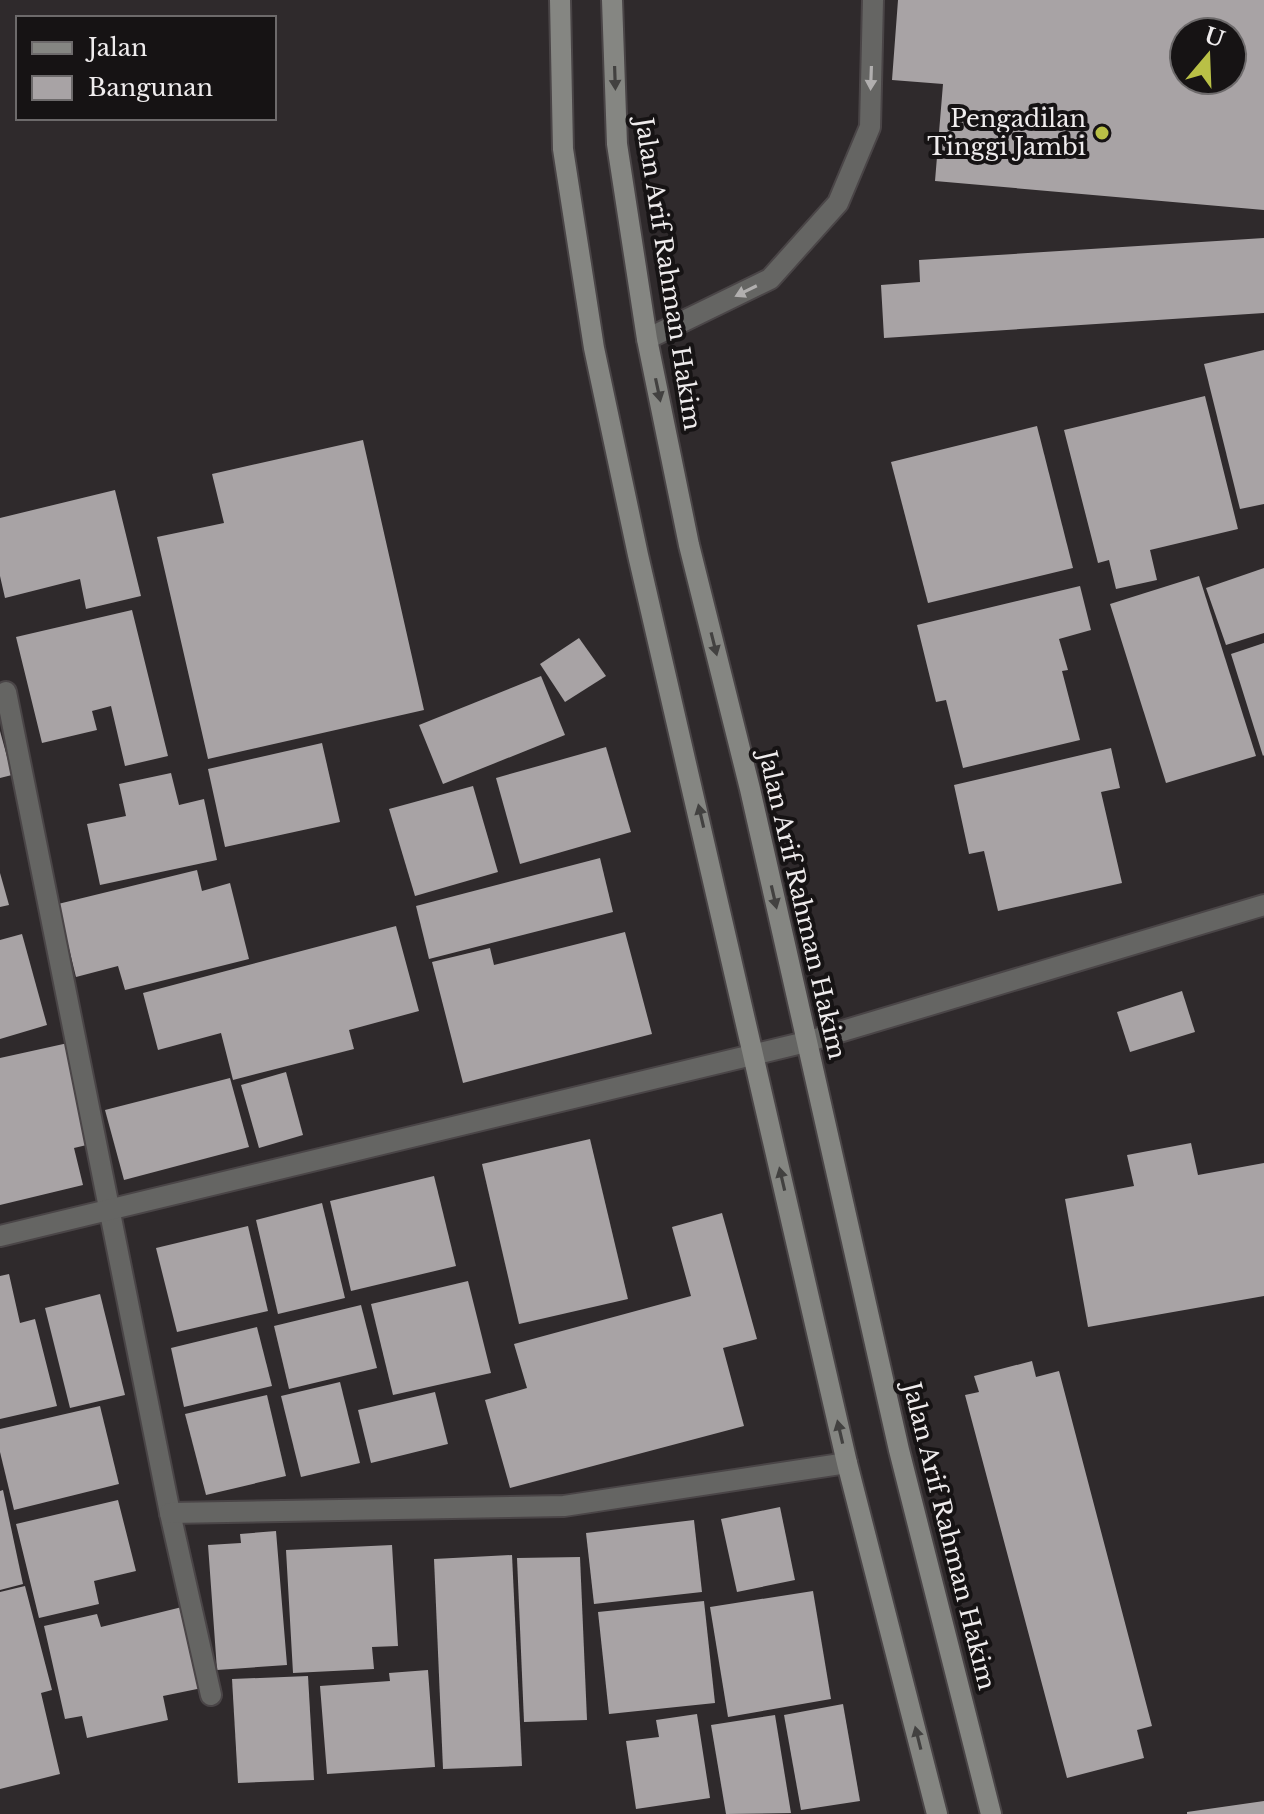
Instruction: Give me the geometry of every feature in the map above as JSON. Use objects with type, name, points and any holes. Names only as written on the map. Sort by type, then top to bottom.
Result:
[{"type":"main road","points":[[560,0],[563,149],[594,348],[638,555],[847,1463],[937,1814]]},
{"type":"main road","name":"Jalan Arif Rahman Hakim","points":[[612,0],[617,144],[647,339],[689,545],[750,789],[899,1450],[991,1814]]},
{"type":"street","points":[[647,339],[770,279],[838,203],[870,127],[873,0]]},
{"type":"street","points":[[6,692],[170,1513],[211,1695]]},
{"type":"street","points":[[0,1236],[806,1042],[1264,905]]},
{"type":"street","points":[[170,1513],[564,1506],[847,1463]]},
{"type":"building","name":"Pengadilan Tinggi Jambi","points":[[898,0],[1264,0],[1264,210],[935,181],[943,84],[892,80]]},
{"type":"building","points":[[1264,238],[1264,313],[884,338],[881,285],[920,282],[919,260]]},
{"type":"building","points":[[1264,350],[1264,504],[1240,509],[1204,364]]},
{"type":"building","points":[[1205,396],[1238,529],[1150,550],[1157,580],[1116,589],[1109,560],[1098,563],[1064,430]]},
{"type":"building","points":[[1037,426],[1073,568],[928,603],[891,462]]},
{"type":"building","points":[[363,440],[424,710],[208,759],[157,537],[224,523],[212,474]]},
{"type":"building","points":[[115,490],[141,596],[86,609],[80,579],[5,598],[0,576],[0,518]]},
{"type":"building","points":[[1264,568],[1264,633],[1226,645],[1206,588]]},
{"type":"building","points":[[1199,576],[1256,756],[1166,783],[1110,604]]},
{"type":"building","points":[[1080,586],[1091,630],[1059,639],[1068,670],[1062,671],[1080,740],[963,768],[946,700],[936,702],[917,625]]},
{"type":"building","points":[[132,610],[168,756],[125,766],[111,706],[92,711],[97,730],[42,743],[16,637]]},
{"type":"building","points":[[579,638],[606,676],[565,702],[540,664]]},
{"type":"building","points":[[1264,643],[1264,755],[1263,756],[1231,654]]},
{"type":"building","points":[[541,676],[565,735],[443,784],[419,725]]},
{"type":"building","points":[[0,731],[12,775],[0,778]]},
{"type":"building","points":[[322,743],[340,822],[225,847],[208,769]]},
{"type":"building","points":[[606,747],[631,832],[520,864],[496,778]]},
{"type":"building","points":[[1111,748],[1120,788],[1101,792],[1122,883],[998,911],[984,851],[969,854],[954,785]]},
{"type":"building","points":[[171,773],[179,805],[204,799],[217,860],[100,885],[87,824],[126,816],[119,784]]},
{"type":"building","points":[[473,786],[498,872],[415,896],[389,809]]},
{"type":"building","points":[[600,858],[613,912],[429,959],[416,906]]},
{"type":"building","points":[[197,870],[202,891],[230,883],[249,959],[125,990],[118,966],[76,977],[58,904]]},
{"type":"building","points":[[0,873],[9,905],[0,907]]},
{"type":"building","points":[[396,926],[419,1011],[349,1030],[354,1049],[233,1080],[221,1033],[158,1050],[143,993]]},
{"type":"building","points":[[625,932],[652,1034],[463,1083],[432,962],[490,948],[494,965]]},
{"type":"building","points":[[22,934],[47,1025],[0,1039],[0,940]]},
{"type":"building","points":[[1182,991],[1195,1032],[1130,1052],[1117,1012]]},
{"type":"building","points":[[68,1043],[91,1144],[74,1148],[83,1185],[0,1205],[0,1058]]},
{"type":"building","points":[[286,1072],[303,1135],[259,1148],[241,1085]]},
{"type":"building","points":[[230,1078],[249,1147],[124,1180],[105,1110]]},
{"type":"building","points":[[590,1139],[628,1299],[519,1324],[482,1164]]},
{"type":"building","points":[[1191,1143],[1198,1175],[1264,1163],[1264,1296],[1088,1327],[1065,1199],[1134,1186],[1127,1155]]},
{"type":"building","points":[[434,1176],[456,1266],[351,1291],[330,1201]]},
{"type":"building","points":[[322,1203],[345,1298],[278,1314],[256,1220]]},
{"type":"building","points":[[722,1213],[757,1339],[723,1348],[744,1426],[510,1488],[485,1400],[527,1388],[514,1344],[691,1296],[672,1227]]},
{"type":"building","points":[[248,1226],[268,1311],[177,1332],[156,1248]]},
{"type":"building","points":[[9,1274],[20,1323],[35,1319],[57,1406],[0,1419],[0,1276]]},
{"type":"building","points":[[468,1281],[491,1373],[393,1395],[371,1304]]},
{"type":"building","points":[[100,1294],[125,1395],[70,1408],[45,1308]]},
{"type":"building","points":[[361,1305],[377,1368],[289,1389],[274,1326]]},
{"type":"building","points":[[257,1327],[272,1386],[184,1407],[171,1348]]},
{"type":"building","points":[[1032,1361],[1036,1377],[1059,1371],[1152,1726],[1137,1730],[1144,1758],[1067,1778],[965,1395],[979,1392],[974,1376]]},
{"type":"building","points":[[340,1382],[360,1463],[301,1477],[281,1396]]},
{"type":"building","points":[[435,1392],[448,1444],[371,1463],[358,1410]]},
{"type":"building","points":[[267,1395],[286,1476],[206,1495],[185,1414]]},
{"type":"building","points":[[100,1406],[119,1484],[14,1510],[0,1452],[0,1429]]},
{"type":"building","points":[[3,1490],[23,1584],[0,1590],[0,1491]]},
{"type":"building","points":[[118,1500],[136,1571],[94,1581],[99,1604],[39,1618],[16,1524]]},
{"type":"building","points":[[780,1507],[795,1580],[737,1592],[721,1519]]},
{"type":"building","points":[[694,1520],[702,1592],[594,1604],[586,1533]]},
{"type":"building","points":[[276,1531],[287,1665],[217,1670],[208,1545],[241,1543],[240,1534]]},
{"type":"building","points":[[392,1545],[398,1646],[372,1647],[374,1669],[293,1673],[286,1550]]},
{"type":"building","points":[[512,1555],[522,1766],[443,1769],[434,1559]]},
{"type":"building","points":[[580,1557],[587,1720],[524,1722],[517,1558]]},
{"type":"building","points":[[25,1586],[52,1690],[41,1693],[60,1774],[0,1789],[0,1592]]},
{"type":"building","points":[[813,1591],[831,1699],[728,1717],[710,1607]]},
{"type":"building","points":[[704,1601],[715,1703],[609,1714],[598,1612]]},
{"type":"building","points":[[182,1607],[202,1688],[163,1696],[168,1720],[87,1738],[82,1716],[65,1719],[44,1626],[97,1614],[101,1627]]},
{"type":"building","points":[[428,1670],[435,1767],[327,1774],[320,1686],[390,1681],[389,1673]]},
{"type":"building","points":[[308,1676],[314,1780],[238,1783],[232,1679]]},
{"type":"building","points":[[843,1704],[860,1801],[801,1810],[784,1715]]},
{"type":"building","points":[[697,1714],[710,1798],[636,1809],[626,1741],[659,1737],[656,1720]]},
{"type":"building","points":[[775,1715],[791,1813],[726,1814],[711,1725]]},
{"type":"building","points":[[1264,1801],[1264,1814],[1187,1814],[1187,1812]]},
{"type":"place","name":"Pengadilan Tinggi Jambi","points":[[1102,133]]}]
